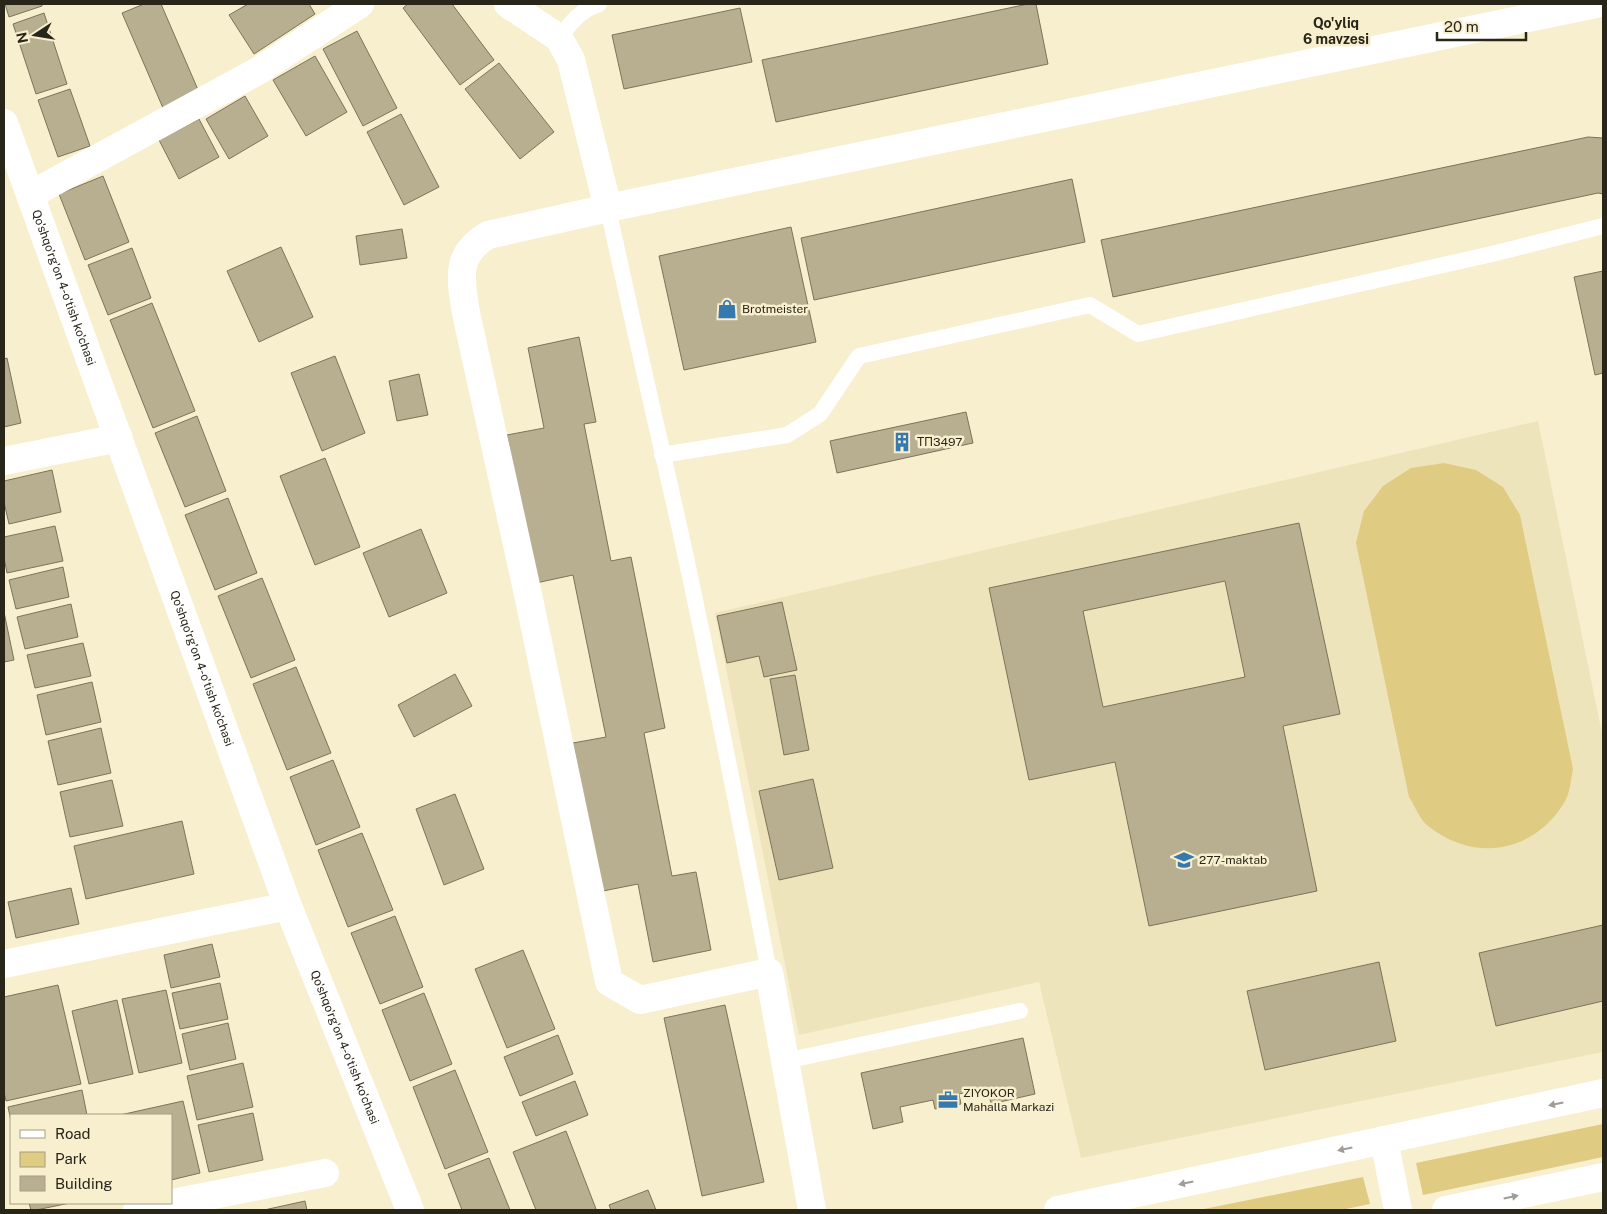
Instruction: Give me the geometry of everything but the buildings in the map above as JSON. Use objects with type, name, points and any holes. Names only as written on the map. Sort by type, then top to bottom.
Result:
[{"type":"street","points":[[30,195],[258,72],[360,4]]},
{"type":"street","points":[[508,4],[559,38],[572,60],[608,208]]},
{"type":"street","points":[[812,1210],[769,972],[640,1000],[609,982],[529,599],[466,313],[461,270],[466,255],[477,241],[488,235],[608,208],[1596,4]]},
{"type":"street","name":"Qo'shqo'rg'on 4-o'tish ko'chasi","points":[[4,123],[288,906],[410,1210]]},
{"type":"street","points":[[4,460],[119,438]]},
{"type":"street","points":[[4,964],[288,906]]},
{"type":"street","points":[[1058,1210],[1603,1093]]},
{"type":"street","points":[[1384,1140],[1398,1210]]},
{"type":"street","points":[[172,1203],[325,1173]]},
{"type":"street","points":[[1446,1210],[1482,1207],[1603,1177]]},
{"type":"street","points":[[137,1210],[167,1204]]},
{"type":"lane","points":[[559,38],[572,20],[588,7],[599,4]]},
{"type":"lane","points":[[608,208],[680,532],[730,770],[769,972]]},
{"type":"lane","points":[[662,455],[787,435],[820,414],[859,356],[1090,305],[1138,334],[1492,254],[1603,226]]},
{"type":"lane","points":[[785,1061],[1020,1011]]},
{"type":"shaded area","name":"277-maktab","points":[[1538,421],[1603,738],[1603,1052],[1081,1158],[1039,982],[799,1035],[715,613]]},
{"type":"green space","points":[[1444,463],[1476,470],[1503,487],[1520,515],[1573,769],[1566,799],[1551,820],[1536,833],[1520,842],[1502,847],[1484,848],[1465,845],[1446,838],[1425,823],[1409,797],[1356,543],[1364,511],[1383,486],[1411,468]]},
{"type":"green space","points":[[1603,1124],[1603,1157],[1423,1195],[1416,1163]]},
{"type":"green space","points":[[1363,1177],[1370,1204],[1341,1210],[1199,1210]]},
{"type":"place","name":"Brotmeister","points":[[727,309]]},
{"type":"place","name":"ТП3497","points":[[902,442]]},
{"type":"place","name":"277-maktab","points":[[1184,860]]},
{"type":"place","name":"ZIYOKOR Mahalla Markazi","points":[[948,1100]]},
{"type":"district","name":"Qo'yliq 6 mavzesi","points":[[1336,32]]}]
